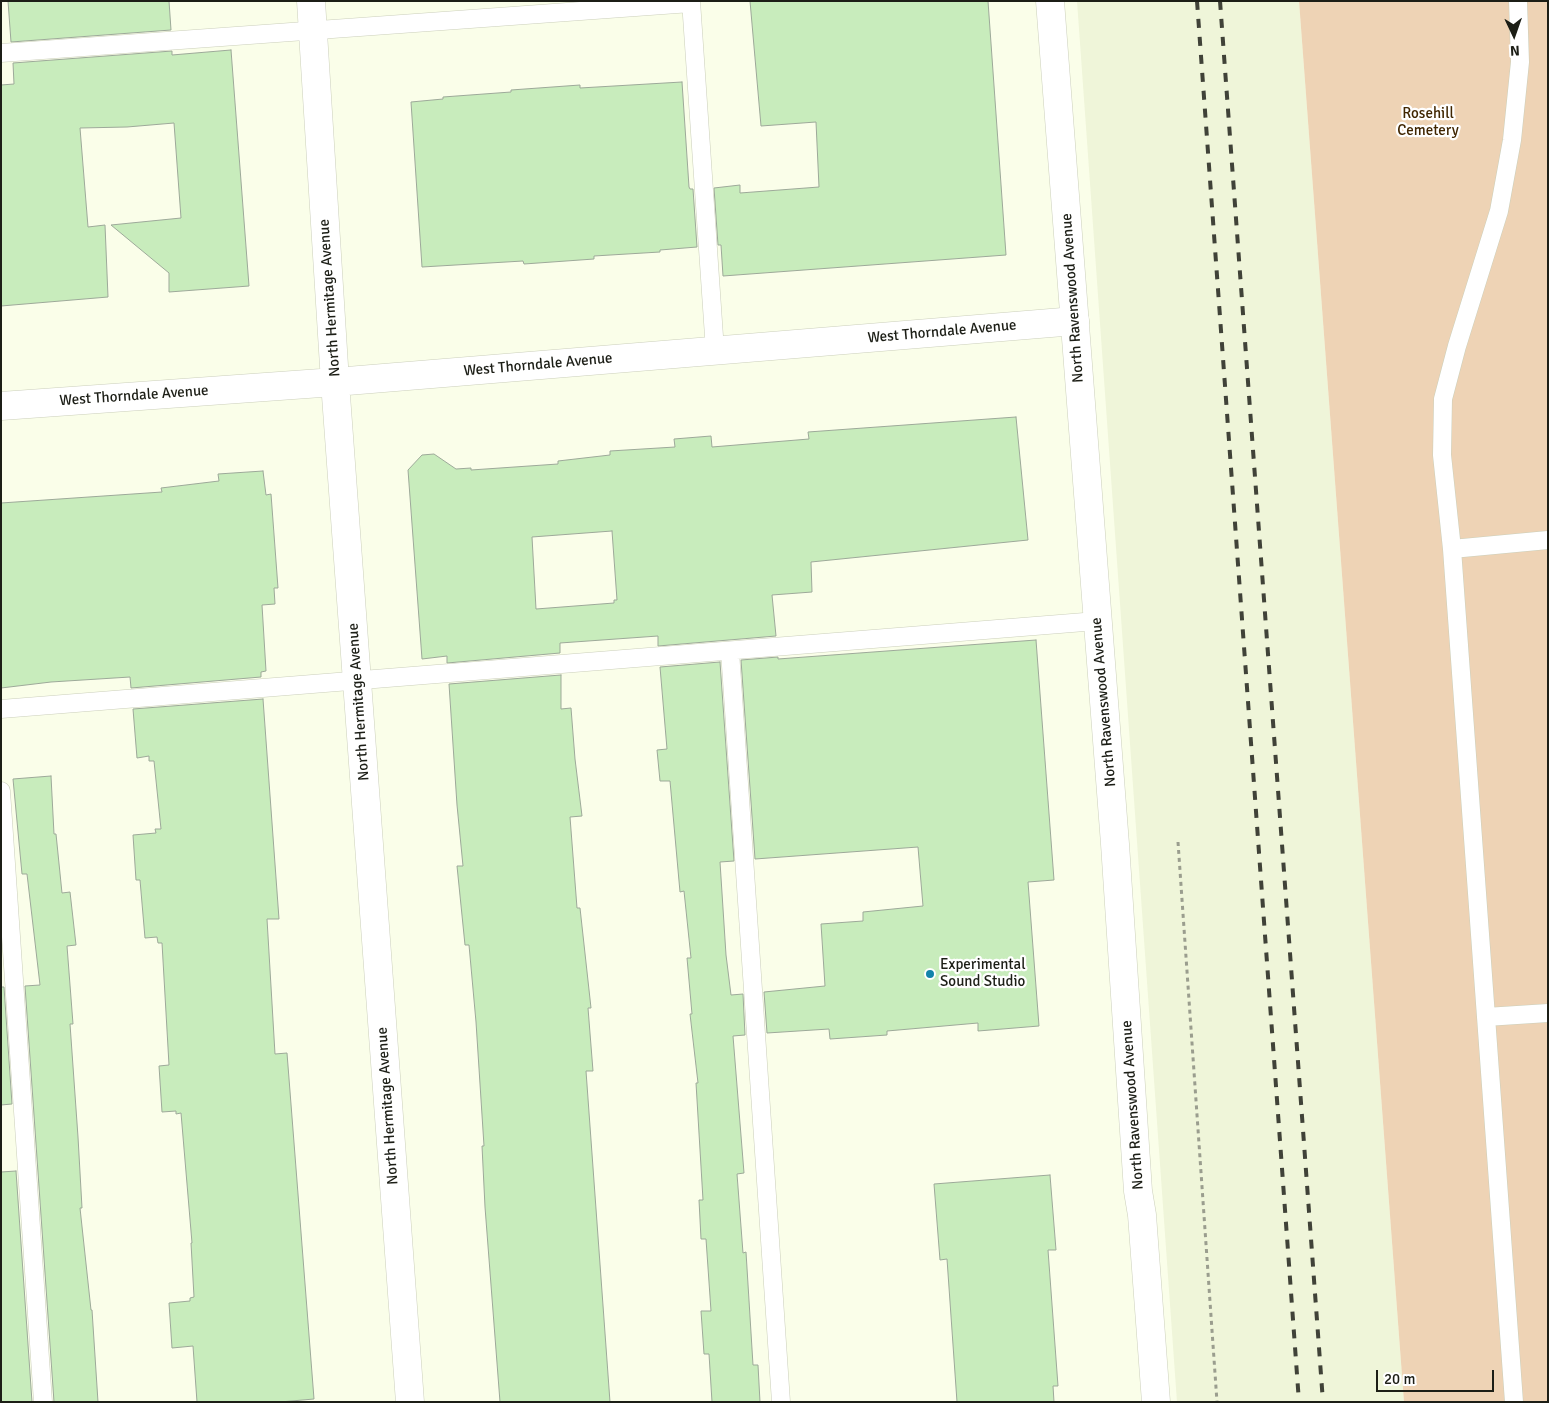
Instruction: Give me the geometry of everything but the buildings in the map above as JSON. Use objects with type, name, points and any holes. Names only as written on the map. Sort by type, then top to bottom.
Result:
[{"type":"street","name":"North Hermitage Avenue","points":[[310,1],[335,382],[410,1402]]},
{"type":"street","name":"North Ravenswood Avenue","points":[[1050,1],[1115,844],[1138,1191],[1142,1215],[1156,1402]]},
{"type":"street","name":"West Thorndale Avenue","points":[[1,406],[335,382],[1075,320]]},
{"type":"lane","points":[[1514,1402],[1452,549],[1442,455],[1443,399],[1457,346],[1499,211],[1511,149],[1520,62],[1518,1]]},
{"type":"lane","points":[[1,53],[691,2],[715,350]]},
{"type":"lane","points":[[1452,549],[1548,540]]},
{"type":"lane","points":[[1,709],[1097,621]]},
{"type":"lane","points":[[730,651],[781,1402]]},
{"type":"lane","points":[[1,791],[43,1402]]},
{"type":"lane","points":[[1486,1017],[1548,1013]]},
{"type":"path","points":[[1178,842],[1217,1402]]},
{"type":"shaded area","points":[[1077,1],[1299,1],[1404,1402],[1177,1402]]},
{"type":"green space","name":"Rosehill Cemetery","points":[[1299,1],[1548,1],[1548,1402],[1404,1402]]},
{"type":"railway","points":[[1197,1],[1299,1402]]},
{"type":"railway","points":[[1220,1],[1323,1402]]},
{"type":"place","name":"Experimental Sound Studio","points":[[930,974]]}]
